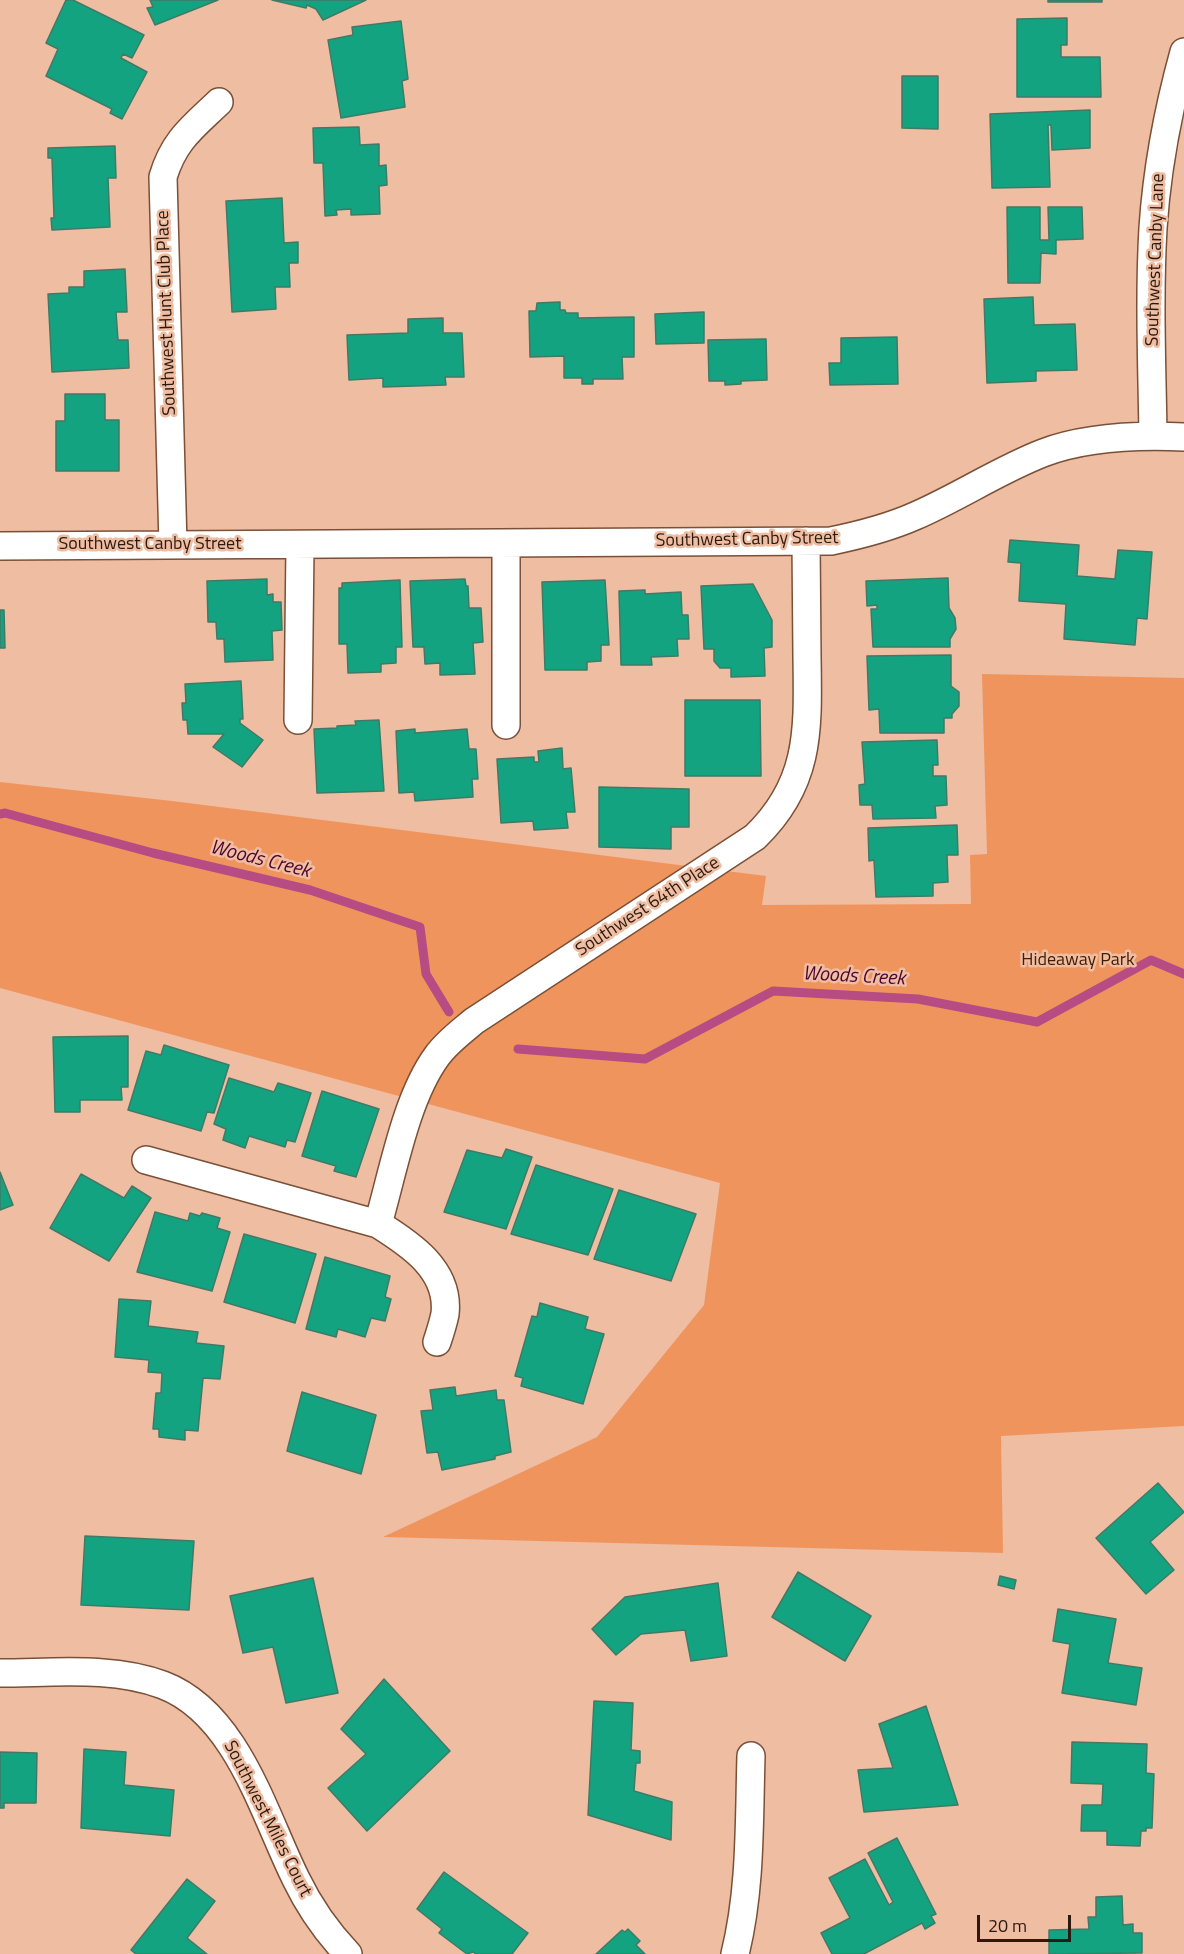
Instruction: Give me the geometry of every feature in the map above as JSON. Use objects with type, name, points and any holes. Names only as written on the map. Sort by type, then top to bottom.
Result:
[{"type":"street","name":"Southwest Canby Lane","points":[[1153,436],[1153,228],[1161,157],[1184,52]]},
{"type":"street","name":"Southwest Hunt Club Place","points":[[173,545],[163,177],[169,156],[181,139],[219,102]]},
{"type":"street","name":"Southwest Canby Street","points":[[0,546],[831,541],[890,526],[916,516],[1045,452],[1111,439],[1184,436]]},
{"type":"street","name":"Southwest 64th Place","points":[[378,1224],[411,1108],[425,1074],[452,1038],[474,1021],[755,837],[780,809],[797,775],[807,733],[806,542]]},
{"type":"street","points":[[298,720],[300,544]]},
{"type":"street","points":[[506,544],[506,725]]},
{"type":"street","points":[[146,1160],[378,1224],[412,1245],[437,1275],[444,1298],[445,1314],[437,1342]]},
{"type":"street","name":"Southwest Miles Court","points":[[0,1673],[94,1673],[133,1678],[164,1685],[196,1705],[212,1719],[228,1739],[242,1762],[297,1882],[328,1930],[348,1954]]},
{"type":"street","points":[[735,1954],[745,1905],[751,1756]]},
{"type":"green space","name":"Hideaway Park","points":[[982,674],[1184,678],[1184,1426],[1001,1436],[1003,1553],[383,1537],[597,1437],[704,1305],[720,1183],[0,988],[0,782],[172,801],[766,876],[762,905],[971,904],[970,855],[987,854]]},
{"type":"building","points":[[66,0],[73,0],[144,35],[132,58],[123,54],[121,58],[147,72],[122,119],[110,113],[112,109],[46,76],[58,49],[46,43]]},
{"type":"building","points":[[150,0],[218,0],[155,25],[147,8],[153,7]]},
{"type":"building","points":[[272,0],[366,0],[323,20],[316,9],[307,5],[306,8]]},
{"type":"building","points":[[1048,0],[1102,0],[1102,2],[1048,2]]},
{"type":"building","points":[[1067,18],[1067,45],[1061,45],[1061,57],[1100,57],[1101,97],[1017,97],[1017,19]]},
{"type":"building","points":[[401,21],[408,79],[402,81],[405,107],[341,118],[328,40],[353,35],[352,27]]},
{"type":"building","points":[[902,76],[938,76],[938,129],[902,128]]},
{"type":"building","points":[[1090,110],[1090,148],[1052,150],[1051,125],[1048,125],[1050,187],[992,188],[990,114]]},
{"type":"building","points":[[359,127],[360,145],[379,144],[379,166],[386,165],[387,185],[379,186],[380,214],[351,215],[351,209],[336,210],[337,215],[325,216],[323,163],[314,163],[313,128]]},
{"type":"building","points":[[115,146],[116,178],[108,178],[110,227],[52,230],[51,218],[54,218],[52,158],[48,158],[48,148]]},
{"type":"building","points":[[282,198],[284,243],[298,242],[298,263],[289,263],[290,287],[275,287],[276,309],[232,312],[226,201]]},
{"type":"building","points":[[1007,207],[1040,207],[1040,240],[1049,240],[1048,207],[1082,207],[1083,239],[1056,240],[1056,254],[1041,253],[1040,283],[1008,283]]},
{"type":"building","points":[[125,269],[127,312],[116,312],[118,340],[128,340],[129,368],[52,372],[48,294],[69,293],[69,287],[84,287],[84,271]]},
{"type":"building","points":[[1033,297],[1034,325],[1075,324],[1077,370],[1036,371],[1036,381],[987,383],[984,299]]},
{"type":"building","points":[[560,302],[560,310],[565,310],[566,313],[578,313],[578,318],[634,317],[634,357],[622,357],[623,379],[593,379],[593,384],[582,384],[582,378],[564,378],[564,356],[530,357],[529,311],[536,311],[537,303]]},
{"type":"building","points":[[704,312],[704,343],[656,344],[655,314]]},
{"type":"building","points":[[443,318],[443,333],[462,333],[464,377],[445,377],[446,385],[383,387],[383,378],[349,380],[347,335],[408,333],[408,319]]},
{"type":"building","points":[[897,337],[898,384],[830,385],[829,363],[841,363],[841,338]]},
{"type":"building","points":[[766,339],[767,380],[741,381],[741,384],[725,385],[725,381],[709,381],[708,340]]},
{"type":"building","points":[[65,394],[105,394],[105,420],[119,420],[119,471],[56,471],[56,421],[65,421]]},
{"type":"building","points":[[1010,540],[1079,545],[1077,576],[1115,579],[1118,550],[1152,552],[1147,619],[1137,618],[1135,645],[1064,639],[1066,604],[1019,601],[1021,563],[1008,562]]},
{"type":"building","points":[[948,578],[949,608],[955,618],[956,629],[950,639],[950,647],[873,647],[871,609],[877,609],[877,605],[867,606],[866,581]]},
{"type":"building","points":[[267,579],[267,595],[273,594],[273,602],[281,602],[282,630],[272,631],[273,660],[225,662],[224,639],[217,639],[216,622],[208,622],[207,581]]},
{"type":"building","points":[[465,579],[466,586],[468,586],[469,608],[481,608],[483,642],[473,643],[475,674],[440,675],[440,663],[425,664],[424,647],[413,647],[410,581]]},
{"type":"building","points":[[400,580],[402,647],[396,647],[396,663],[381,664],[381,672],[348,673],[347,644],[339,644],[339,588],[342,588],[342,583]]},
{"type":"building","points":[[605,580],[609,645],[601,645],[601,661],[587,662],[587,670],[545,670],[542,582]]},
{"type":"building","points":[[753,584],[772,620],[772,647],[764,648],[765,676],[731,677],[731,668],[720,668],[714,661],[714,649],[704,649],[701,586]]},
{"type":"building","points":[[645,590],[645,594],[681,592],[682,615],[688,615],[689,639],[677,639],[678,656],[651,657],[652,665],[621,665],[619,591]]},
{"type":"building","points":[[0,610],[4,610],[5,648],[0,648]]},
{"type":"building","points":[[951,655],[951,686],[959,692],[959,706],[952,714],[952,718],[944,718],[944,733],[880,733],[879,709],[869,710],[867,656]]},
{"type":"building","points":[[241,681],[243,719],[240,719],[240,723],[263,740],[242,767],[213,747],[224,734],[188,734],[187,720],[183,720],[182,703],[186,703],[185,684]]},
{"type":"building","points":[[685,700],[760,700],[761,776],[685,776]]},
{"type":"building","points":[[379,720],[384,791],[317,793],[314,729],[356,725],[355,721]]},
{"type":"building","points":[[415,729],[415,733],[467,729],[469,749],[476,749],[478,779],[472,779],[473,797],[415,801],[414,792],[399,793],[396,731]]},
{"type":"building","points":[[937,740],[938,765],[933,765],[933,776],[946,776],[947,805],[935,806],[936,818],[873,819],[872,805],[860,805],[859,785],[865,784],[862,742]]},
{"type":"building","points":[[562,748],[563,769],[571,768],[575,812],[566,812],[568,828],[534,830],[533,821],[501,823],[497,759],[534,757],[534,762],[539,762],[538,751]]},
{"type":"building","points":[[599,787],[689,789],[689,827],[671,827],[671,849],[599,847]]},
{"type":"building","points":[[957,825],[958,855],[947,855],[948,882],[933,883],[933,896],[876,897],[874,860],[869,861],[868,828]]},
{"type":"building","points":[[128,1036],[128,1087],[121,1087],[122,1100],[80,1100],[80,1112],[55,1112],[53,1037]]},
{"type":"building","points":[[164,1045],[229,1065],[214,1113],[207,1112],[201,1131],[128,1110],[146,1051],[161,1055]]},
{"type":"building","points":[[229,1078],[274,1092],[278,1083],[311,1093],[295,1142],[287,1140],[285,1147],[249,1136],[245,1148],[223,1140],[226,1129],[214,1124]]},
{"type":"building","points":[[322,1091],[379,1109],[356,1177],[334,1171],[336,1166],[302,1156]]},
{"type":"building","points":[[506,1149],[532,1157],[506,1229],[444,1212],[467,1150],[502,1158]]},
{"type":"building","points":[[536,1165],[613,1189],[588,1255],[511,1234]]},
{"type":"building","points":[[0,1172],[13,1205],[0,1210]]},
{"type":"building","points":[[81,1174],[124,1198],[132,1186],[151,1198],[109,1261],[50,1228]]},
{"type":"building","points":[[619,1190],[696,1214],[671,1281],[594,1259]]},
{"type":"building","points":[[155,1212],[188,1221],[190,1213],[200,1216],[202,1213],[220,1218],[217,1228],[230,1232],[212,1291],[137,1272]]},
{"type":"building","points":[[244,1234],[316,1254],[295,1323],[224,1302]]},
{"type":"building","points":[[325,1257],[390,1276],[385,1297],[391,1299],[385,1321],[371,1318],[365,1337],[338,1329],[336,1337],[306,1329]]},
{"type":"building","points":[[119,1299],[151,1301],[148,1326],[198,1332],[196,1343],[224,1346],[220,1379],[203,1378],[198,1431],[185,1430],[185,1440],[159,1437],[159,1429],[153,1429],[156,1393],[161,1393],[162,1373],[148,1372],[149,1360],[115,1357]]},
{"type":"building","points":[[540,1303],[588,1317],[585,1329],[604,1334],[583,1404],[521,1386],[523,1378],[515,1376],[532,1316],[537,1317]]},
{"type":"building","points":[[455,1387],[456,1396],[496,1390],[497,1400],[504,1400],[511,1452],[495,1456],[495,1459],[442,1470],[438,1452],[427,1453],[421,1411],[433,1410],[430,1390]]},
{"type":"building","points":[[302,1392],[376,1415],[361,1474],[287,1451]]},
{"type":"building","points":[[1158,1483],[1184,1512],[1150,1542],[1174,1570],[1146,1594],[1096,1538]]},
{"type":"building","points":[[85,1536],[194,1541],[189,1610],[81,1605]]},
{"type":"building","points":[[798,1572],[871,1616],[845,1661],[772,1617]]},
{"type":"building","points":[[1000,1576],[1016,1580],[1014,1589],[998,1585]]},
{"type":"building","points":[[313,1578],[338,1693],[286,1703],[273,1647],[243,1653],[230,1596]]},
{"type":"building","points":[[718,1583],[727,1656],[691,1661],[685,1630],[641,1634],[616,1655],[592,1629],[625,1597]]},
{"type":"building","points":[[1058,1609],[1116,1619],[1108,1663],[1142,1668],[1136,1705],[1062,1693],[1070,1644],[1053,1641]]},
{"type":"building","points":[[384,1679],[450,1751],[367,1831],[328,1788],[366,1754],[341,1729]]},
{"type":"building","points":[[594,1701],[633,1703],[631,1750],[640,1751],[640,1763],[636,1763],[634,1791],[672,1802],[671,1840],[588,1815]]},
{"type":"building","points":[[926,1706],[958,1805],[864,1812],[858,1770],[893,1768],[879,1724]]},
{"type":"building","points":[[1072,1742],[1147,1744],[1146,1773],[1154,1774],[1152,1828],[1141,1831],[1140,1846],[1107,1845],[1107,1831],[1081,1831],[1082,1805],[1102,1805],[1103,1784],[1071,1783]]},
{"type":"building","points":[[84,1749],[126,1752],[124,1785],[174,1790],[170,1836],[81,1828]]},
{"type":"building","points":[[0,1752],[37,1753],[36,1803],[4,1803],[4,1808],[0,1808]]},
{"type":"building","points":[[897,1838],[936,1914],[931,1916],[935,1923],[925,1929],[922,1923],[864,1954],[832,1954],[821,1933],[850,1918],[829,1878],[865,1859],[889,1905],[893,1902],[868,1853]]},
{"type":"building","points":[[444,1872],[528,1933],[512,1954],[476,1954],[473,1952],[467,1954],[439,1933],[442,1929],[417,1909]]},
{"type":"building","points":[[187,1879],[215,1901],[187,1938],[207,1954],[136,1954],[131,1950]]},
{"type":"building","points":[[1122,1896],[1123,1925],[1133,1924],[1133,1933],[1142,1933],[1142,1953],[1049,1954],[1049,1930],[1089,1929],[1088,1917],[1096,1917],[1096,1897]]},
{"type":"building","points":[[628,1929],[640,1941],[636,1945],[645,1954],[596,1954],[622,1930],[625,1932]]},
{"type":"waterway","name":"Woods Creek","points":[[0,814],[5,813],[153,853],[310,890],[420,927],[426,974],[449,1012]]},
{"type":"waterway","name":"Woods Creek","points":[[518,1049],[645,1059],[773,991],[918,999],[1037,1022],[1151,960],[1184,974]]}]
